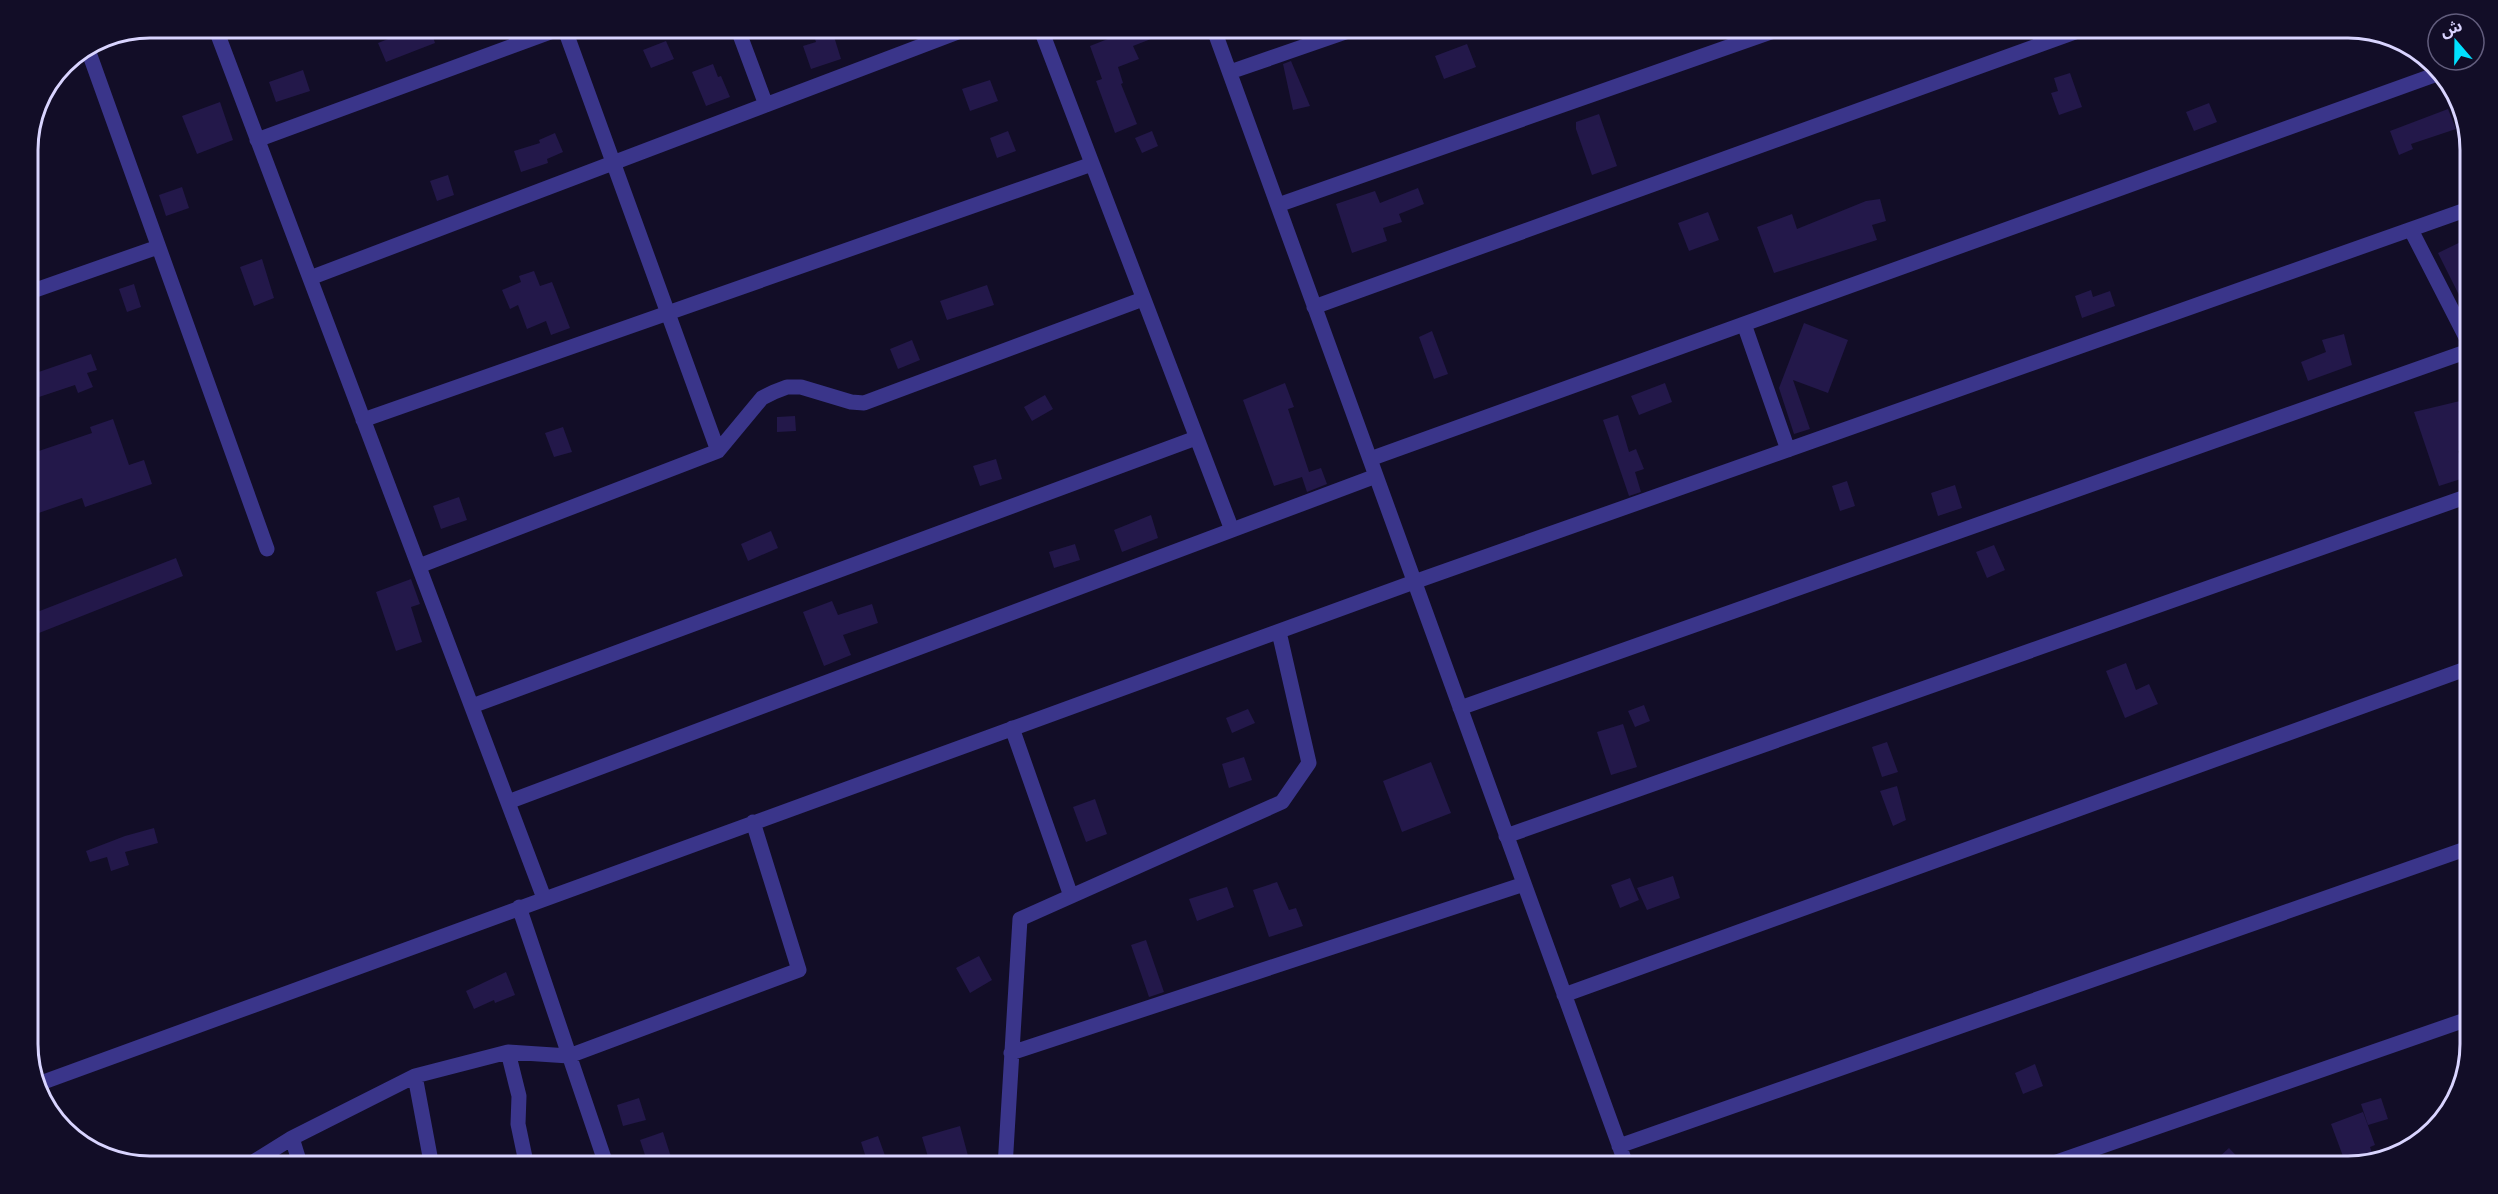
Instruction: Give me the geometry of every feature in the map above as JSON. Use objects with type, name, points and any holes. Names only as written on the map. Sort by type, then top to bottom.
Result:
[{"type":"street","points":[[219,38],[544,898]]},
{"type":"street","points":[[257,140],[534,38]]},
{"type":"street","points":[[568,38],[718,451]]},
{"type":"street","points":[[741,38],[766,105]]},
{"type":"street","points":[[310,278],[942,38]]},
{"type":"street","points":[[1044,38],[1232,530]]},
{"type":"street","points":[[1217,38],[1623,1156]]},
{"type":"street","points":[[1230,72],[1328,38]]},
{"type":"street","points":[[1278,205],[1754,38]]},
{"type":"street","points":[[1314,307],[2060,38]]},
{"type":"street","points":[[90,55],[267,549]]},
{"type":"street","points":[[1370,459],[2432,75]]},
{"type":"street","points":[[363,420],[1092,164]]},
{"type":"street","points":[[43,1082],[1414,582],[2460,212]]},
{"type":"street","points":[[2411,230],[2460,326]]},
{"type":"street","points":[[38,289],[158,247]]},
{"type":"street","points":[[419,567],[718,451],[762,398],[787,387],[813,389],[851,402],[864,403],[1143,299]]},
{"type":"street","points":[[1744,324],[1788,450]]},
{"type":"street","points":[[1460,708],[2460,352]]},
{"type":"street","points":[[472,706],[1196,438]]},
{"type":"street","points":[[508,802],[1376,476]]},
{"type":"street","points":[[1506,836],[2460,499]]},
{"type":"street","points":[[1006,1156],[1020,919],[1282,802],[1309,763],[1279,632]]},
{"type":"street","points":[[1564,995],[2460,671]]},
{"type":"street","points":[[1012,728],[1071,896]]},
{"type":"street","points":[[263,1156],[292,1138],[415,1076],[508,1052],[570,1056],[799,970],[753,822]]},
{"type":"street","points":[[1619,1146],[2460,851]]},
{"type":"street","points":[[1011,1053],[1524,884]]},
{"type":"street","points":[[519,907],[603,1156]]},
{"type":"street","points":[[2074,1156],[2460,1022]]},
{"type":"street","points":[[508,1052],[519,1096],[518,1124],[525,1156]]},
{"type":"street","points":[[415,1076],[430,1156]]},
{"type":"street","points":[[292,1138],[298,1156]]},
{"type":"building","points":[[390,38],[433,38],[435,43],[386,62],[378,43]]},
{"type":"building","points":[[815,38],[834,38],[841,59],[811,69],[803,46],[816,42]]},
{"type":"building","points":[[1110,38],[1153,38],[1133,46],[1139,59],[1118,67],[1123,83],[1121,84],[1137,124],[1115,133],[1096,81],[1102,79],[1090,46]]},
{"type":"building","points":[[666,41],[674,59],[651,68],[643,50]]},
{"type":"building","points":[[1467,44],[1476,67],[1444,79],[1435,56]]},
{"type":"building","points":[[1291,61],[1310,106],[1293,110],[1283,64]]},
{"type":"building","points":[[713,64],[730,97],[706,106],[692,72]]},
{"type":"building","points":[[303,70],[310,91],[276,102],[269,82]]},
{"type":"building","points":[[2070,73],[2082,107],[2059,115],[2051,93],[2058,91],[2054,78]]},
{"type":"building","points":[[990,80],[998,101],[970,111],[962,89]]},
{"type":"building","points":[[220,102],[233,140],[197,154],[182,116]]},
{"type":"building","points":[[2209,103],[2217,122],[2194,131],[2186,112]]},
{"type":"building","points":[[2448,109],[2456,129],[2411,144],[2413,149],[2399,155],[2390,131]]},
{"type":"building","points":[[1599,114],[1617,166],[1592,175],[1576,129],[1576,122]]},
{"type":"building","points":[[1008,131],[1016,151],[997,158],[990,138]]},
{"type":"building","points":[[1152,131],[1158,146],[1142,153],[1135,138]]},
{"type":"building","points":[[555,133],[563,152],[547,159],[548,163],[521,172],[514,151],[540,143],[539,140]]},
{"type":"building","points":[[448,175],[454,195],[437,201],[430,181]]},
{"type":"building","points":[[182,187],[189,208],[166,216],[159,195]]},
{"type":"building","points":[[1418,188],[1424,204],[1399,214],[1402,222],[1383,228],[1387,241],[1352,253],[1336,204],[1375,191],[1380,203]]},
{"type":"building","points":[[1880,199],[1886,221],[1872,225],[1877,240],[1774,273],[1757,227],[1792,214],[1797,229],[1866,201]]},
{"type":"building","points":[[1708,212],[1719,240],[1689,251],[1678,223]]},
{"type":"building","points":[[2460,242],[2460,294],[2459,295],[2438,253]]},
{"type":"building","points":[[262,259],[274,298],[254,306],[240,267]]},
{"type":"building","points":[[534,271],[540,286],[552,282],[570,328],[551,335],[546,321],[527,329],[518,305],[510,309],[502,290],[521,282],[519,276]]},
{"type":"building","points":[[134,284],[141,307],[127,312],[119,289]]},
{"type":"building","points":[[987,285],[994,305],[947,320],[940,301]]},
{"type":"building","points":[[2091,290],[2093,297],[2110,291],[2115,306],[2082,318],[2075,296]]},
{"type":"building","points":[[1804,323],[1848,340],[1828,393],[1793,380],[1810,429],[1794,434],[1779,388]]},
{"type":"building","points":[[1432,331],[1448,374],[1434,379],[1419,337]]},
{"type":"building","points":[[2344,334],[2352,365],[2308,381],[2301,362],[2326,352],[2322,340]]},
{"type":"building","points":[[912,340],[920,360],[898,369],[890,349]]},
{"type":"building","points":[[91,354],[97,370],[87,373],[93,387],[78,393],[75,385],[38,397],[38,372]]},
{"type":"building","points":[[1285,383],[1294,407],[1288,409],[1309,472],[1321,468],[1327,484],[1307,492],[1302,477],[1274,486],[1243,400]]},
{"type":"building","points":[[1665,383],[1672,402],[1639,415],[1631,396]]},
{"type":"building","points":[[1045,395],[1053,409],[1032,421],[1024,407]]},
{"type":"building","points":[[2460,401],[2460,450],[2458,451],[2460,479],[2439,486],[2414,412]]},
{"type":"building","points":[[1618,415],[1629,452],[1636,449],[1644,469],[1635,472],[1641,492],[1629,496],[1603,420]]},
{"type":"building","points":[[795,416],[796,431],[777,432],[777,417]]},
{"type":"building","points":[[113,419],[129,465],[144,460],[152,484],[85,507],[82,498],[38,513],[38,451],[92,433],[90,427]]},
{"type":"building","points":[[563,427],[572,452],[554,457],[545,433]]},
{"type":"building","points":[[996,459],[1002,479],[980,486],[973,466]]},
{"type":"building","points":[[1847,481],[1855,506],[1840,511],[1832,486]]},
{"type":"building","points":[[1955,485],[1962,508],[1938,516],[1931,493]]},
{"type":"building","points":[[459,497],[467,520],[441,529],[433,506]]},
{"type":"building","points":[[1151,515],[1158,538],[1122,552],[1114,530]]},
{"type":"building","points":[[771,531],[778,548],[748,561],[741,544]]},
{"type":"building","points":[[1075,544],[1080,560],[1054,568],[1049,552]]},
{"type":"building","points":[[1994,545],[2005,570],[1987,578],[1976,552]]},
{"type":"building","points":[[176,558],[183,576],[39,633],[38,612]]},
{"type":"building","points":[[411,579],[420,604],[411,607],[422,642],[396,651],[376,592]]},
{"type":"building","points":[[832,601],[838,615],[872,604],[878,623],[843,635],[851,655],[824,666],[803,612]]},
{"type":"building","points":[[2126,663],[2136,690],[2149,684],[2158,704],[2125,718],[2106,671]]},
{"type":"building","points":[[1644,705],[1650,721],[1635,727],[1628,711]]},
{"type":"building","points":[[1248,709],[1255,723],[1232,733],[1226,718]]},
{"type":"building","points":[[1623,724],[1637,767],[1611,775],[1597,732]]},
{"type":"building","points":[[1887,742],[1898,772],[1882,777],[1872,747]]},
{"type":"building","points":[[1244,757],[1252,780],[1229,788],[1222,764]]},
{"type":"building","points":[[1431,762],[1451,813],[1402,832],[1383,781]]},
{"type":"building","points":[[1897,786],[1906,820],[1893,826],[1880,791]]},
{"type":"building","points":[[1095,799],[1107,834],[1086,842],[1073,807]]},
{"type":"building","points":[[154,828],[158,843],[125,852],[129,865],[111,871],[107,857],[90,862],[86,851]]},
{"type":"building","points":[[1673,876],[1680,898],[1647,910],[1637,888]]},
{"type":"building","points":[[1630,878],[1639,900],[1620,908],[1611,885]]},
{"type":"building","points":[[1277,882],[1289,910],[1296,908],[1303,926],[1269,937],[1253,890]]},
{"type":"building","points":[[1227,887],[1234,907],[1197,921],[1189,899]]},
{"type":"building","points":[[1146,940],[1164,992],[1149,997],[1131,945]]},
{"type":"building","points":[[979,956],[992,980],[970,993],[956,968]]},
{"type":"building","points":[[506,972],[515,995],[495,1003],[494,1000],[474,1009],[466,991]]},
{"type":"building","points":[[2035,1064],[2043,1086],[2023,1094],[2015,1073]]},
{"type":"building","points":[[639,1098],[646,1120],[623,1126],[617,1105]]},
{"type":"building","points":[[2381,1098],[2388,1119],[2368,1125],[2361,1104]]},
{"type":"building","points":[[2363,1112],[2375,1145],[2370,1147],[2372,1154],[2343,1156],[2331,1124]]},
{"type":"building","points":[[960,1126],[968,1156],[928,1156],[922,1137]]},
{"type":"building","points":[[663,1132],[671,1156],[645,1156],[640,1140]]},
{"type":"building","points":[[878,1136],[885,1156],[865,1156],[861,1142]]},
{"type":"building","points":[[2229,1148],[2237,1156],[2220,1156]]}]
